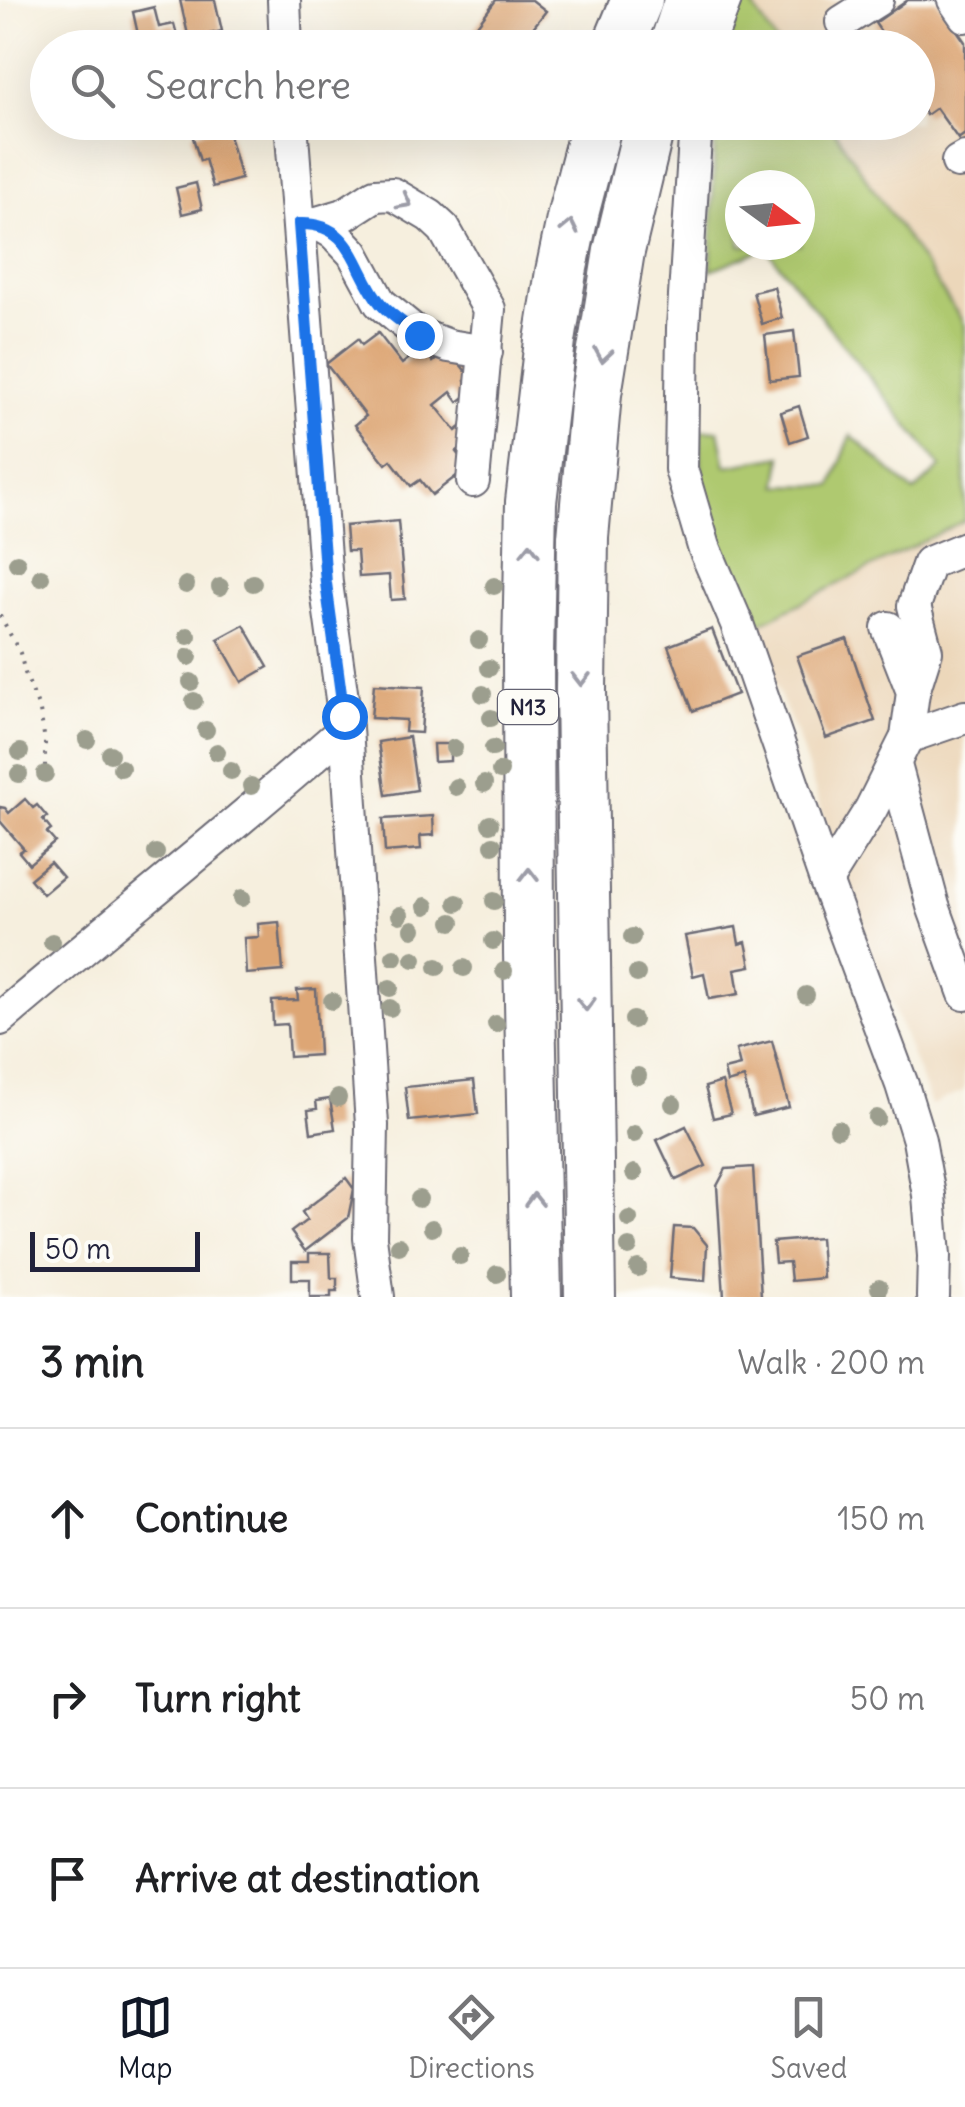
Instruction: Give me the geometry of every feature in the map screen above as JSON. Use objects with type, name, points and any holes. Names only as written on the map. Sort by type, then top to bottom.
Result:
[{"type":"highway","points":[[625,30],[637,0]]},
{"type":"highway","points":[[680,30],[690,0]]},
{"type":"highway","name":"N13","points":[[536,1297],[529,932],[532,502],[561,272],[592,140]]},
{"type":"highway","name":"N13","points":[[590,1297],[581,690],[583,537],[596,394],[619,250],[646,140]]},
{"type":"street","points":[[284,0],[285,30]]},
{"type":"street","points":[[714,30],[725,0]]},
{"type":"street","points":[[842,22],[877,0]]},
{"type":"street","points":[[954,0],[965,16]]},
{"type":"street","points":[[294,140],[308,224],[326,583],[346,728],[372,1125],[370,1238],[378,1297]]},
{"type":"street","points":[[695,140],[683,328],[681,469],[704,547],[736,624],[919,1140],[929,1195],[934,1256],[932,1297]]},
{"type":"street","points":[[308,224],[344,215],[375,195],[392,194],[430,216],[444,230],[489,309],[473,481]]},
{"type":"street","points":[[308,224],[334,233],[352,253],[380,303],[419,335],[449,346],[486,352]]},
{"type":"street","points":[[826,881],[902,751],[913,692],[926,651],[914,606],[930,564],[965,548]]},
{"type":"street","points":[[888,628],[913,692]]},
{"type":"street","points":[[902,751],[965,718]]},
{"type":"street","points":[[0,1019],[346,728]]},
{"type":"street","points":[[902,751],[933,906],[965,994]]},
{"type":"path","points":[[0,615],[40,710],[45,769]]},
{"type":"shaded area","points":[[749,0],[940,0],[965,37],[965,325],[840,140],[935,140],[935,30],[768,30]]},
{"type":"shaded area","points":[[965,520],[965,1090],[931,1105],[848,890],[797,735],[751,628]]},
{"type":"green space","points":[[742,0],[749,0],[768,30],[733,30]]},
{"type":"green space","points":[[715,140],[840,140],[965,325],[965,520],[751,628],[702,494],[700,431],[719,430],[726,466],[782,456],[778,485],[832,486],[851,435],[914,492],[941,467],[776,260],[815,260],[815,170],[725,170],[725,260],[736,260],[711,270]]},
{"type":"building","points":[[180,0],[215,0],[222,30],[187,30]]},
{"type":"building","points":[[496,0],[532,0],[546,11],[531,30],[474,30]]},
{"type":"building","points":[[908,0],[936,0],[965,42],[965,134],[958,139],[935,109],[935,30],[880,30],[875,23]]},
{"type":"building","points":[[154,7],[159,27],[174,24],[176,30],[137,30],[133,12]]},
{"type":"building","points":[[194,140],[230,140],[241,179],[213,187],[205,159],[200,161]]},
{"type":"building","points":[[196,183],[202,209],[182,214],[176,188]]},
{"type":"building","points":[[774,287],[782,318],[762,324],[753,292]]},
{"type":"building","points":[[794,331],[799,377],[770,380],[765,335]]},
{"type":"building","points":[[378,333],[402,364],[422,348],[433,362],[449,350],[470,377],[465,381],[472,391],[458,402],[451,392],[435,405],[456,431],[462,426],[472,439],[456,452],[468,467],[432,495],[420,480],[411,486],[391,460],[386,464],[355,425],[366,416],[326,364],[358,339],[362,345]]},
{"type":"building","points":[[799,406],[808,436],[790,442],[781,412]]},
{"type":"building","points":[[398,521],[405,599],[391,600],[389,575],[359,577],[357,551],[347,551],[345,526]]},
{"type":"building","points":[[244,625],[268,667],[242,682],[218,639]]},
{"type":"building","points":[[712,629],[737,694],[693,711],[668,646]]},
{"type":"building","points":[[847,639],[875,721],[826,738],[797,656]]},
{"type":"building","points":[[374,684],[424,687],[421,733],[405,732],[406,720],[371,718]]},
{"type":"building","points":[[409,737],[417,790],[386,795],[378,742]]},
{"type":"building","points":[[433,744],[450,744],[450,761],[434,762]]},
{"type":"building","points":[[25,799],[47,817],[43,820],[51,830],[47,833],[55,842],[29,864],[19,852],[24,849],[0,821],[0,807],[9,813]]},
{"type":"building","points":[[433,816],[434,835],[420,836],[421,849],[385,852],[383,819]]},
{"type":"building","points":[[50,862],[63,877],[43,894],[30,879]]},
{"type":"building","points":[[279,922],[283,971],[246,974],[244,938],[259,937],[258,924]]},
{"type":"building","points":[[736,927],[739,944],[746,942],[751,966],[735,969],[739,994],[709,999],[704,973],[693,976],[685,936]]},
{"type":"building","points":[[316,989],[319,1055],[289,1057],[287,1024],[273,1025],[272,1001],[298,1000],[297,990]]},
{"type":"building","points":[[772,1041],[789,1107],[753,1116],[744,1078],[727,1083],[724,1070],[740,1066],[736,1050]]},
{"type":"building","points":[[474,1080],[478,1114],[409,1121],[405,1087]]},
{"type":"building","points":[[722,1082],[731,1114],[713,1118],[705,1087]]},
{"type":"building","points":[[330,1099],[335,1129],[311,1133],[308,1110],[317,1109],[316,1101]]},
{"type":"building","points":[[686,1126],[706,1166],[676,1180],[657,1140]]},
{"type":"building","points":[[753,1167],[761,1297],[724,1297],[717,1186],[726,1169]]},
{"type":"building","points":[[346,1178],[354,1189],[348,1218],[305,1251],[291,1232],[307,1220],[302,1212]]},
{"type":"building","points":[[674,1227],[693,1228],[707,1245],[705,1281],[670,1278]]},
{"type":"building","points":[[820,1238],[823,1278],[791,1281],[789,1262],[775,1263],[773,1242]]},
{"type":"building","points":[[309,1253],[330,1253],[331,1278],[337,1278],[337,1291],[331,1291],[331,1297],[310,1297],[310,1279],[292,1279],[292,1261],[309,1261]]},
{"type":"route","points":[[344,716],[326,583],[299,224],[317,223],[334,233],[352,253],[380,303],[419,335]]}]
